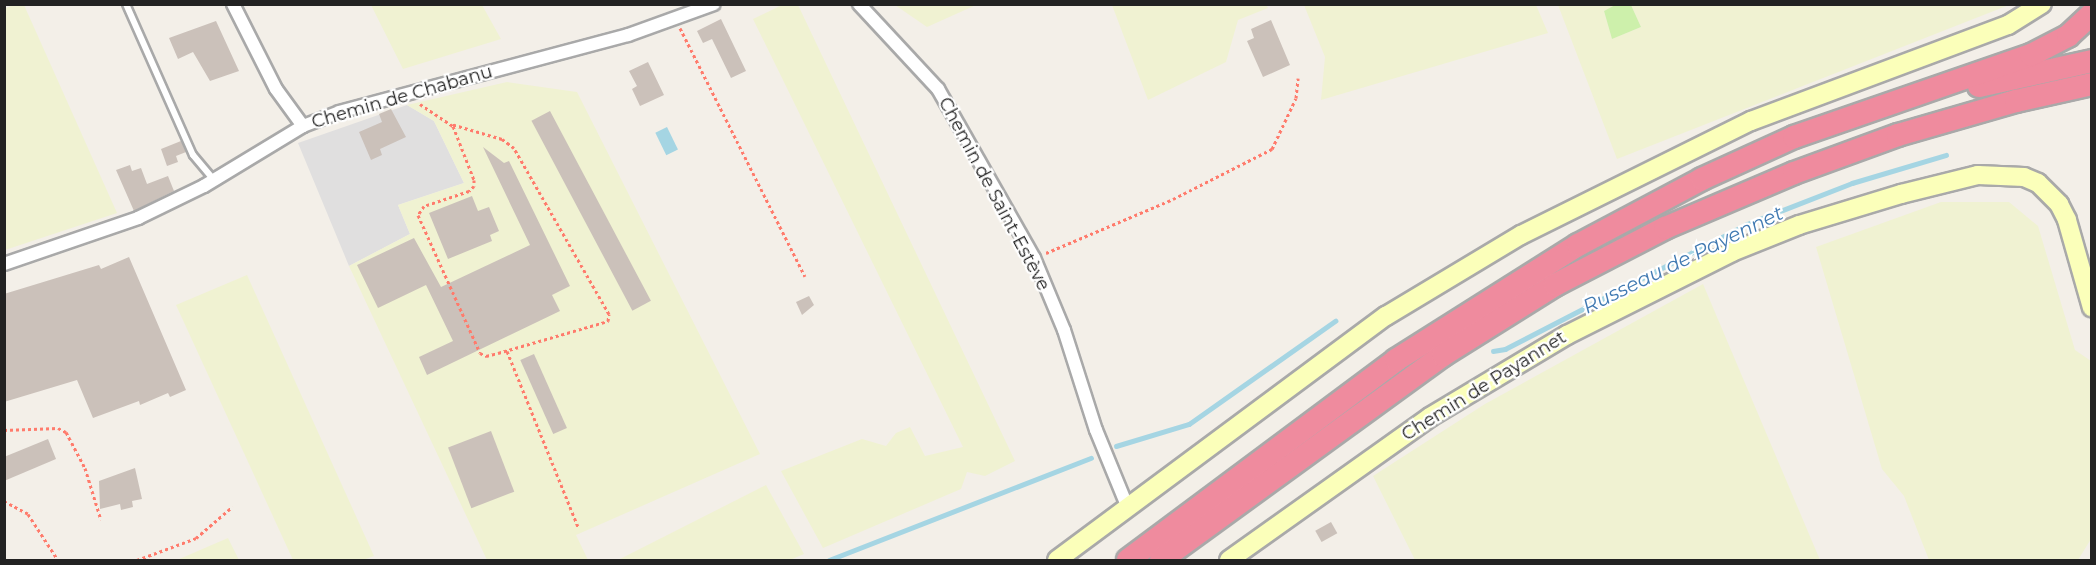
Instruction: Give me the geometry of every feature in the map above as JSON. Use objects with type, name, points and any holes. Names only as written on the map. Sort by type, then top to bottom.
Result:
[{"type":"highway","points":[[1128,561],[1396,360],[1578,245],[1702,179],[1794,137],[2031,55],[2068,36],[2091,14]]},
{"type":"highway","points":[[1578,245],[1801,147],[1983,85],[2091,61]]},
{"type":"highway","points":[[1161,561],[1443,355],[1556,285],[1665,228],[1794,173],[1898,135],[2016,101],[2091,84]]},
{"type":"highway","points":[[1898,135],[2091,93]]},
{"type":"street","points":[[233,4],[276,89],[303,126]]},
{"type":"street","name":"Chemin de Chabanu","points":[[4,264],[138,218],[214,180],[303,126],[402,94],[676,20],[714,4]]},
{"type":"street","name":"Chemin de Saint-Estève","points":[[859,4],[938,89],[1034,258],[1064,330],[1096,430],[1128,508]]},
{"type":"street","points":[[1058,561],[1386,316],[1521,235],[1751,122],[2008,24],[2042,4]]},
{"type":"street","name":"Chemin de Payannet","points":[[1229,561],[1430,417],[1567,335],[1732,252],[1799,225],[1901,194],[1977,175],[2024,177],[2038,183],[2059,204],[2067,220],[2091,308]]},
{"type":"lane","points":[[126,4],[194,155],[214,180]]},
{"type":"path","points":[[676,20],[805,276]]},
{"type":"path","points":[[1034,258],[1173,199],[1272,149],[1296,98],[1298,78]]},
{"type":"path","points":[[402,94],[451,124],[502,139],[514,148],[609,314],[608,321],[602,325],[507,351],[486,356],[480,353],[418,215],[424,206],[474,186],[451,124]]},
{"type":"path","points":[[507,351],[578,527]]},
{"type":"path","points":[[4,430],[58,428],[66,432],[85,468],[101,520]]},
{"type":"path","points":[[4,501],[28,514],[58,561]]},
{"type":"path","points":[[137,561],[201,535],[232,507]]},
{"type":"shaded area","points":[[407,105],[434,121],[464,183],[398,205],[410,234],[349,266],[298,143]]},
{"type":"green space","points":[[895,4],[976,5],[927,27]]},
{"type":"green space","points":[[1266,4],[1268,8],[1238,20],[1226,62],[1148,100],[1112,5]]},
{"type":"green space","points":[[1617,4],[1631,5],[1641,27],[1612,39],[1604,11]]},
{"type":"green space","points":[[13,5],[24,5],[117,213],[5,250],[4,9]]},
{"type":"green space","points":[[371,5],[482,5],[501,39],[403,69]]},
{"type":"green space","points":[[782,5],[798,5],[1015,461],[985,476],[967,472],[961,489],[823,548],[781,471],[862,439],[886,446],[896,433],[910,427],[925,456],[963,447],[753,19]]},
{"type":"green space","points":[[1304,5],[1536,5],[1548,33],[1321,100],[1325,57]]},
{"type":"green space","points":[[1558,5],[1617,5],[1604,11],[1612,39],[1641,27],[1631,5],[2009,5],[1617,159]]},
{"type":"green space","points":[[507,82],[577,92],[760,454],[576,535],[588,560],[487,560],[349,266],[410,234],[398,205],[464,183],[434,121],[407,105]]},
{"type":"green space","points":[[1941,202],[2009,202],[2038,226],[2075,350],[2091,361],[2091,539],[2078,560],[1929,560],[1904,496],[1882,469],[1816,247]]},
{"type":"green space","points":[[247,275],[374,556],[363,560],[293,560],[176,305]]},
{"type":"green space","points":[[1703,284],[1820,560],[1415,560],[1373,476],[1485,404]]},
{"type":"green space","points":[[766,485],[804,554],[790,560],[618,560]]},
{"type":"green space","points":[[228,538],[239,560],[177,560]]},
{"type":"water","points":[[667,127],[678,149],[666,155],[655,133]]},
{"type":"building","points":[[721,19],[746,71],[731,78],[712,39],[703,43],[697,31]]},
{"type":"building","points":[[1271,20],[1290,65],[1263,77],[1247,41],[1254,38],[1251,29]]},
{"type":"building","points":[[216,21],[239,71],[210,81],[193,52],[178,59],[169,38]]},
{"type":"building","points":[[648,62],[664,95],[640,106],[632,89],[637,86],[629,71]]},
{"type":"building","points":[[391,109],[406,137],[380,149],[382,155],[371,160],[359,132],[382,122],[379,114]]},
{"type":"building","points":[[550,111],[651,301],[632,311],[531,121]]},
{"type":"building","points":[[181,141],[186,152],[176,156],[178,162],[167,166],[161,149]]},
{"type":"building","points":[[483,147],[504,163],[509,161],[570,286],[552,295],[560,311],[427,375],[419,357],[453,341],[426,285],[378,308],[357,265],[414,238],[441,287],[530,245]]},
{"type":"building","points":[[130,165],[132,171],[141,168],[147,184],[168,176],[174,191],[134,211],[116,170]]},
{"type":"building","points":[[472,196],[478,211],[489,207],[499,231],[490,235],[492,241],[448,259],[429,213]]},
{"type":"building","points":[[129,257],[186,390],[170,397],[168,393],[140,405],[139,401],[93,418],[77,380],[4,402],[4,294],[99,265],[101,269]]},
{"type":"building","points":[[809,296],[814,305],[802,315],[796,302]]},
{"type":"building","points":[[534,354],[567,428],[553,434],[520,360]]},
{"type":"building","points":[[491,431],[514,492],[471,508],[448,447]]},
{"type":"building","points":[[48,439],[56,459],[4,481],[4,457]]},
{"type":"building","points":[[135,468],[142,499],[132,501],[133,507],[121,510],[120,504],[100,509],[99,481]]},
{"type":"building","points":[[1331,522],[1337,533],[1322,542],[1315,531]]},
{"type":"waterway","name":"Russeau de Payennet","points":[[1493,351],[1505,349],[1747,224],[1852,183],[1946,155]]},
{"type":"waterway","name":"Russeau de Payennet","points":[[1116,446],[1189,424],[1335,321]]},
{"type":"waterway","name":"Russeau de Payennet","points":[[829,560],[1091,458]]}]
